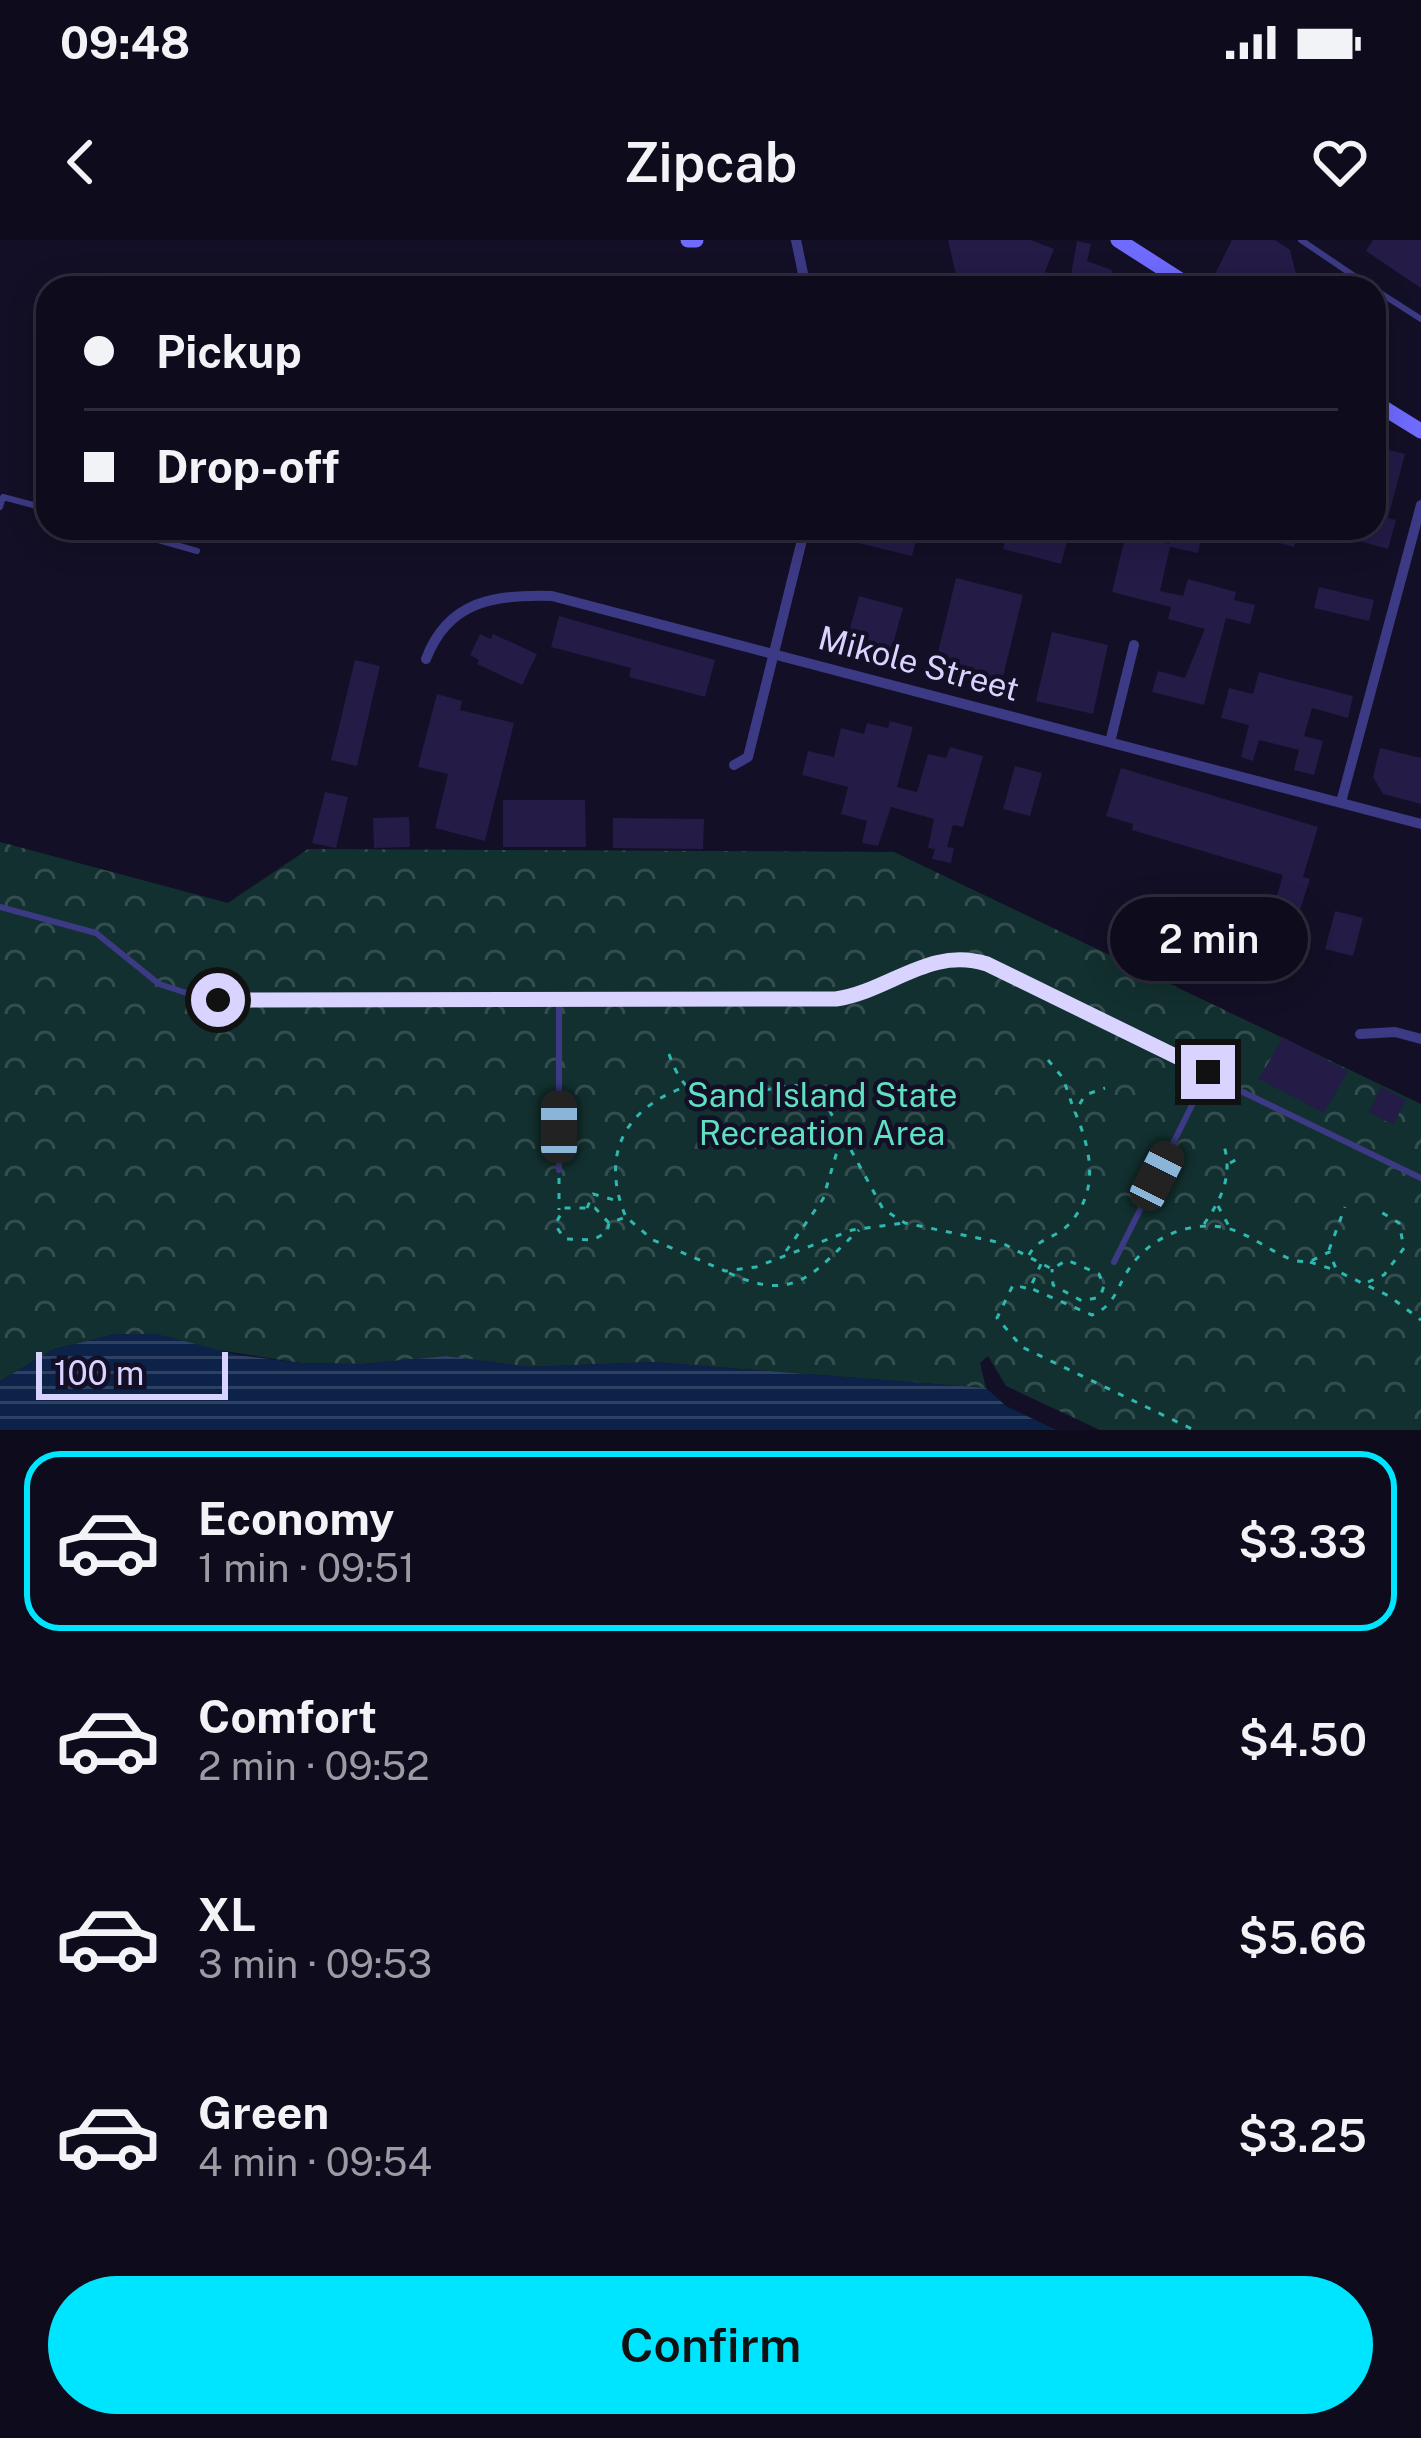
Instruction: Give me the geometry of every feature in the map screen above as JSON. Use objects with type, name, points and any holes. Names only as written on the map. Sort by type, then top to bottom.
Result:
[{"type":"street","points":[[796,240],[804,276]]},
{"type":"street","points":[[1118,240],[1174,276]]},
{"type":"street","points":[[1386,409],[1421,430]]},
{"type":"street","points":[[1341,802],[1421,505]]},
{"type":"street","points":[[734,765],[748,757],[802,540]]},
{"type":"street","name":"Mikole Street","points":[[426,659],[437,629],[457,614],[516,595],[552,596],[1421,824]]},
{"type":"street","points":[[1110,742],[1134,645]]},
{"type":"street","points":[[1360,1034],[1395,1032],[1421,1039]]},
{"type":"lane","points":[[1300,240],[1354,276]]},
{"type":"lane","points":[[1386,297],[1421,319]]},
{"type":"lane","points":[[0,507],[1,496],[36,506]]},
{"type":"lane","points":[[160,540],[197,550]]},
{"type":"lane","points":[[0,907],[96,933],[159,984],[193,998],[836,999],[874,989],[936,960],[967,959],[1421,1178]]},
{"type":"lane","points":[[559,998],[559,1170]]},
{"type":"lane","points":[[1114,1262],[1208,1072]]},
{"type":"path","points":[[669,1054],[686,1086]]},
{"type":"path","points":[[1028,1256],[1036,1242],[1067,1226],[1092,1170],[1089,1142],[1058,1070],[1048,1060]]},
{"type":"path","points":[[861,1229],[820,1271],[799,1283],[754,1280],[725,1270],[653,1240],[626,1217],[620,1202],[623,1131],[652,1099],[686,1086],[735,1102],[803,1085],[826,1104],[876,1201],[905,1223]]},
{"type":"path","points":[[1075,1112],[1085,1095],[1105,1088]]},
{"type":"path","points":[[780,1256],[823,1199],[841,1134]]},
{"type":"path","points":[[1203,1226],[1219,1207],[1229,1164],[1224,1146]]},
{"type":"path","points":[[1229,1164],[1243,1156]]},
{"type":"path","points":[[559,1170],[555,1225],[565,1239],[601,1238],[609,1223],[626,1217]]},
{"type":"path","points":[[586,1208],[593,1194],[602,1192],[620,1202]]},
{"type":"path","points":[[1219,1207],[1231,1229]]},
{"type":"path","points":[[1336,1271],[1329,1252],[1345,1207]]},
{"type":"path","points":[[559,1212],[586,1208],[606,1214],[609,1223]]},
{"type":"path","points":[[1366,1283],[1384,1275],[1404,1248],[1399,1223],[1376,1210]]},
{"type":"path","points":[[725,1270],[861,1229],[905,1223],[969,1232],[1052,1269]]},
{"type":"path","points":[[1194,1430],[1017,1344],[997,1318],[1013,1285],[1030,1288],[1082,1315],[1106,1309],[1142,1252],[1164,1237],[1203,1226],[1231,1229],[1287,1258],[1366,1283],[1421,1319]]},
{"type":"path","points":[[1309,1262],[1329,1252]]},
{"type":"path","points":[[1067,1260],[1099,1274],[1100,1298],[1082,1301],[1054,1285],[1052,1269],[1067,1260]]},
{"type":"path","points":[[1030,1288],[1041,1264]]},
{"type":"path","points":[[1102,1292],[1114,1299]]},
{"type":"green space","name":"Sand Island State Recreation Area","points":[[0,842],[228,903],[308,849],[894,852],[1421,1104],[1421,1430],[1100,1430],[1006,1386],[988,1356],[980,1363],[986,1388],[652,1362],[528,1367],[446,1356],[363,1364],[301,1363],[116,1334],[54,1349],[0,1381]]},
{"type":"water","points":[[116,1334],[157,1334],[238,1355],[301,1363],[363,1364],[446,1356],[528,1367],[652,1362],[986,1388],[1006,1406],[1056,1430],[0,1430],[0,1381],[54,1349]]},
{"type":"building","points":[[948,240],[1031,240],[1054,249],[1045,272],[1058,276],[956,276]]},
{"type":"building","points":[[1232,240],[1275,240],[1290,250],[1296,276],[1218,276]]},
{"type":"building","points":[[1373,240],[1421,240],[1421,288],[1366,251]]},
{"type":"building","points":[[1077,241],[1091,244],[1087,261],[1112,270],[1110,276],[1071,276]]},
{"type":"building","points":[[1386,449],[1405,454],[1388,518],[1396,520],[1388,549],[1356,540],[1386,540]]},
{"type":"building","points":[[854,540],[916,540],[912,556]]},
{"type":"building","points":[[1005,540],[1068,540],[1061,564],[1003,549]]},
{"type":"building","points":[[1124,540],[1169,544],[1170,540],[1201,540],[1198,553],[1170,547],[1160,591],[1183,596],[1188,579],[1236,592],[1234,600],[1255,605],[1250,624],[1226,618],[1204,705],[1152,692],[1158,671],[1185,678],[1205,629],[1168,619],[1171,607],[1112,592]]},
{"type":"building","points":[[1269,540],[1296,540],[1294,547]]},
{"type":"building","points":[[956,578],[1023,595],[1000,689],[933,673]]},
{"type":"building","points":[[1319,587],[1374,600],[1369,621],[1314,608]]},
{"type":"building","points":[[859,596],[903,608],[891,651],[847,639]]},
{"type":"building","points":[[559,616],[715,660],[705,697],[629,677],[631,668],[551,647]]},
{"type":"building","points":[[1052,632],[1108,645],[1093,714],[1036,701]]},
{"type":"building","points":[[480,634],[491,639],[493,634],[537,654],[522,685],[477,664],[479,660],[470,655]]},
{"type":"building","points":[[355,660],[380,666],[357,766],[331,760]]},
{"type":"building","points":[[1259,672],[1353,696],[1348,718],[1312,708],[1304,736],[1323,741],[1314,775],[1294,770],[1299,750],[1259,740],[1253,761],[1241,757],[1249,725],[1221,718],[1229,688],[1253,694]]},
{"type":"building","points":[[437,694],[462,701],[460,710],[514,723],[485,841],[435,828],[448,774],[418,767]]},
{"type":"building","points":[[890,721],[913,727],[897,787],[917,792],[928,754],[946,758],[950,747],[983,756],[963,827],[953,825],[947,847],[954,848],[951,863],[932,859],[935,849],[928,848],[934,819],[891,807],[878,846],[862,843],[867,821],[841,814],[848,787],[802,775],[808,751],[834,757],[841,728],[864,734],[867,723],[888,728]]},
{"type":"building","points":[[1380,748],[1421,758],[1421,804],[1383,794],[1373,777]]},
{"type":"building","points":[[1015,766],[1042,773],[1030,816],[1003,809]]},
{"type":"building","points":[[1121,768],[1318,827],[1303,877],[1310,879],[1292,934],[1258,925],[1263,906],[1273,909],[1283,875],[1132,830],[1133,824],[1106,816]]},
{"type":"building","points":[[325,792],[348,797],[336,848],[312,843]]},
{"type":"building","points":[[503,800],[585,800],[586,847],[503,847]]},
{"type":"building","points":[[409,817],[410,847],[374,848],[373,818]]},
{"type":"building","points":[[613,818],[704,819],[703,849],[613,848]]},
{"type":"building","points":[[1335,911],[1363,918],[1353,956],[1325,949]]},
{"type":"building","points":[[1283,1037],[1348,1071],[1324,1113],[1259,1079]]},
{"type":"building","points":[[1381,1087],[1406,1100],[1393,1125],[1369,1112]]},
{"type":"route","points":[[218,1000],[836,999],[874,989],[926,963],[957,958],[987,964],[1208,1072]]}]
